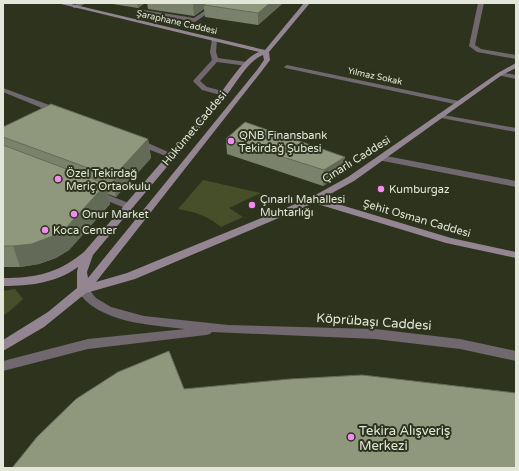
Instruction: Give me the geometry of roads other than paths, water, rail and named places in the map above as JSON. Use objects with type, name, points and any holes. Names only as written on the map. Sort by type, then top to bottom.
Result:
[{"type":"main road","name":"Şaraphane Caddesi","points":[[60,3],[266,52]]},
{"type":"main road","name":"Hükümet Caddesi","points":[[83,290],[82,272],[88,254],[224,94],[254,56],[266,52],[308,3]]},
{"type":"main road","name":"Hükümet Caddesi","points":[[3,346],[47,318],[83,290],[240,96],[266,62],[266,52]]},
{"type":"main road","name":"Çınarlı Caddesi","points":[[83,290],[130,276],[313,200],[351,179],[500,74],[516,66]]},
{"type":"main road","points":[[224,94],[240,96]]},
{"type":"main road","name":"Şehit Osman Caddesi","points":[[313,200],[450,241],[516,255]]},
{"type":"main road","points":[[3,282],[30,282],[62,273],[74,266],[88,254]]},
{"type":"street","points":[[75,7],[83,3]]},
{"type":"street","points":[[145,7],[138,11],[195,20],[220,3]]},
{"type":"street","points":[[481,3],[472,46],[479,51],[516,57]]},
{"type":"street","points":[[214,40],[213,52],[215,60]]},
{"type":"street","points":[[215,60],[247,64]]},
{"type":"street","points":[[215,60],[196,81],[199,86],[207,90],[224,94]]},
{"type":"street","name":"Yılmaz Sokak","points":[[287,67],[459,103]]},
{"type":"street","points":[[500,74],[516,77]]},
{"type":"street","points":[[3,90],[62,113]]},
{"type":"street","points":[[441,116],[516,130]]},
{"type":"street","points":[[128,138],[172,155]]},
{"type":"street","points":[[381,158],[516,184]]},
{"type":"street","points":[[84,188],[128,206]]},
{"type":"street","name":"Köprübaşı Caddesi","points":[[83,290],[92,301],[107,310],[144,320],[228,330],[375,334],[460,344],[516,356]]},
{"type":"street","name":"Köprübaşı Caddesi","points":[[3,366],[88,344],[144,337],[228,330]]},
{"type":"place","name":"QNB Finansbank Tekirdağ Şubesi","points":[[231,141]]},
{"type":"place","name":"Özel Tekirdağ Meriç Ortaokulu","points":[[58,179]]},
{"type":"place","name":"Kumburgaz","points":[[381,189]]},
{"type":"place","name":"Çınarlı Mahallesi Muhtarlığı","points":[[252,205]]},
{"type":"place","name":"Onur Market","points":[[74,214]]},
{"type":"place","name":"Koca Center","points":[[45,230]]},
{"type":"place","name":"Tekira Alışveriş Merkezi","points":[[351,437]]}]
